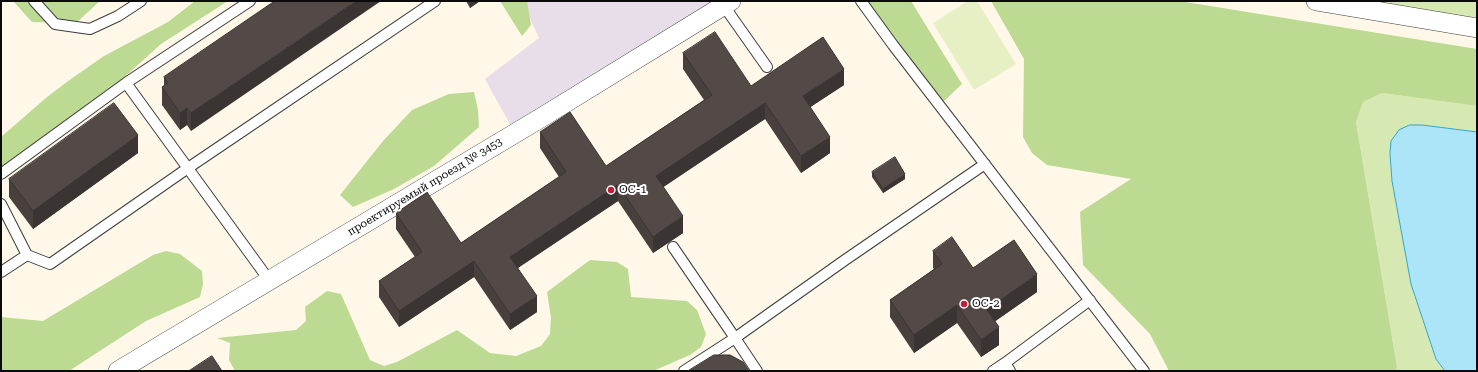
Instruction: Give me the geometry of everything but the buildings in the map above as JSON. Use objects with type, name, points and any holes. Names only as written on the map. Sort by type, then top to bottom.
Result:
[{"type":"street","points":[[1316,1],[1477,28]]},
{"type":"street","name":"проектируемый проезд № 3453","points":[[118,371],[539,119],[727,3]]},
{"type":"lane","points":[[34,1],[55,24],[90,29],[118,16],[141,1]]},
{"type":"lane","points":[[1,174],[126,83],[250,1]]},
{"type":"lane","points":[[1,204],[27,255],[50,264],[188,168],[435,1]]},
{"type":"lane","points":[[861,1],[1144,371]]},
{"type":"lane","points":[[727,3],[767,67]]},
{"type":"lane","points":[[126,83],[269,280]]},
{"type":"lane","points":[[684,371],[735,338],[839,264],[985,164]]},
{"type":"lane","points":[[673,247],[757,371]]},
{"type":"lane","points":[[1,272],[27,255]]},
{"type":"lane","points":[[992,371],[1008,367],[1090,300]]},
{"type":"shaded area","points":[[522,1],[718,1],[512,128],[485,79],[539,38]]},
{"type":"green space","points":[[13,1],[100,1],[76,23],[32,22]]},
{"type":"green space","points":[[195,1],[228,1],[161,44],[40,153],[7,177],[1,179],[1,137],[47,97],[71,79],[104,56],[168,22]]},
{"type":"green space","points":[[500,1],[527,1],[531,25],[522,36]]},
{"type":"green space","points":[[866,1],[911,1],[962,84],[943,102]]},
{"type":"green space","points":[[968,1],[977,1],[1016,64],[974,90],[933,23]]},
{"type":"green space","points":[[991,1],[1179,1],[1477,49],[1477,106],[1382,93],[1363,102],[1356,122],[1397,367],[1396,371],[1169,371],[1150,334],[1083,265],[1080,212],[1131,179],[1047,165],[1032,153],[1023,137],[1024,59]]},
{"type":"green space","points":[[1351,1],[1477,1],[1477,21]]},
{"type":"green space","points":[[474,92],[478,110],[479,127],[434,166],[394,189],[353,207],[340,195],[383,141],[412,110],[449,94]]},
{"type":"green space","points":[[1382,93],[1477,106],[1477,132],[1422,125],[1410,125],[1391,141],[1390,155],[1392,181],[1411,284],[1436,359],[1445,371],[1396,371],[1397,367],[1356,122],[1363,102]]},
{"type":"green space","points":[[166,251],[180,254],[202,271],[203,284],[200,297],[146,321],[69,371],[1,371],[1,317],[43,321],[153,255]]},
{"type":"green space","points":[[590,260],[617,262],[628,269],[631,297],[687,301],[697,310],[706,334],[701,347],[690,355],[653,371],[235,371],[229,360],[230,343],[217,338],[296,330],[306,321],[305,307],[327,291],[341,294],[370,360],[384,366],[397,362],[457,330],[490,353],[516,356],[541,346],[550,334],[551,318],[547,292]]},
{"type":"water","points":[[1410,125],[1422,125],[1477,132],[1477,371],[1445,371],[1436,359],[1411,284],[1392,181],[1390,154],[1391,141],[1399,130]]},
{"type":"place","name":"ОС-1","points":[[611,190]]},
{"type":"place","name":"ОС-2","points":[[964,304]]}]
